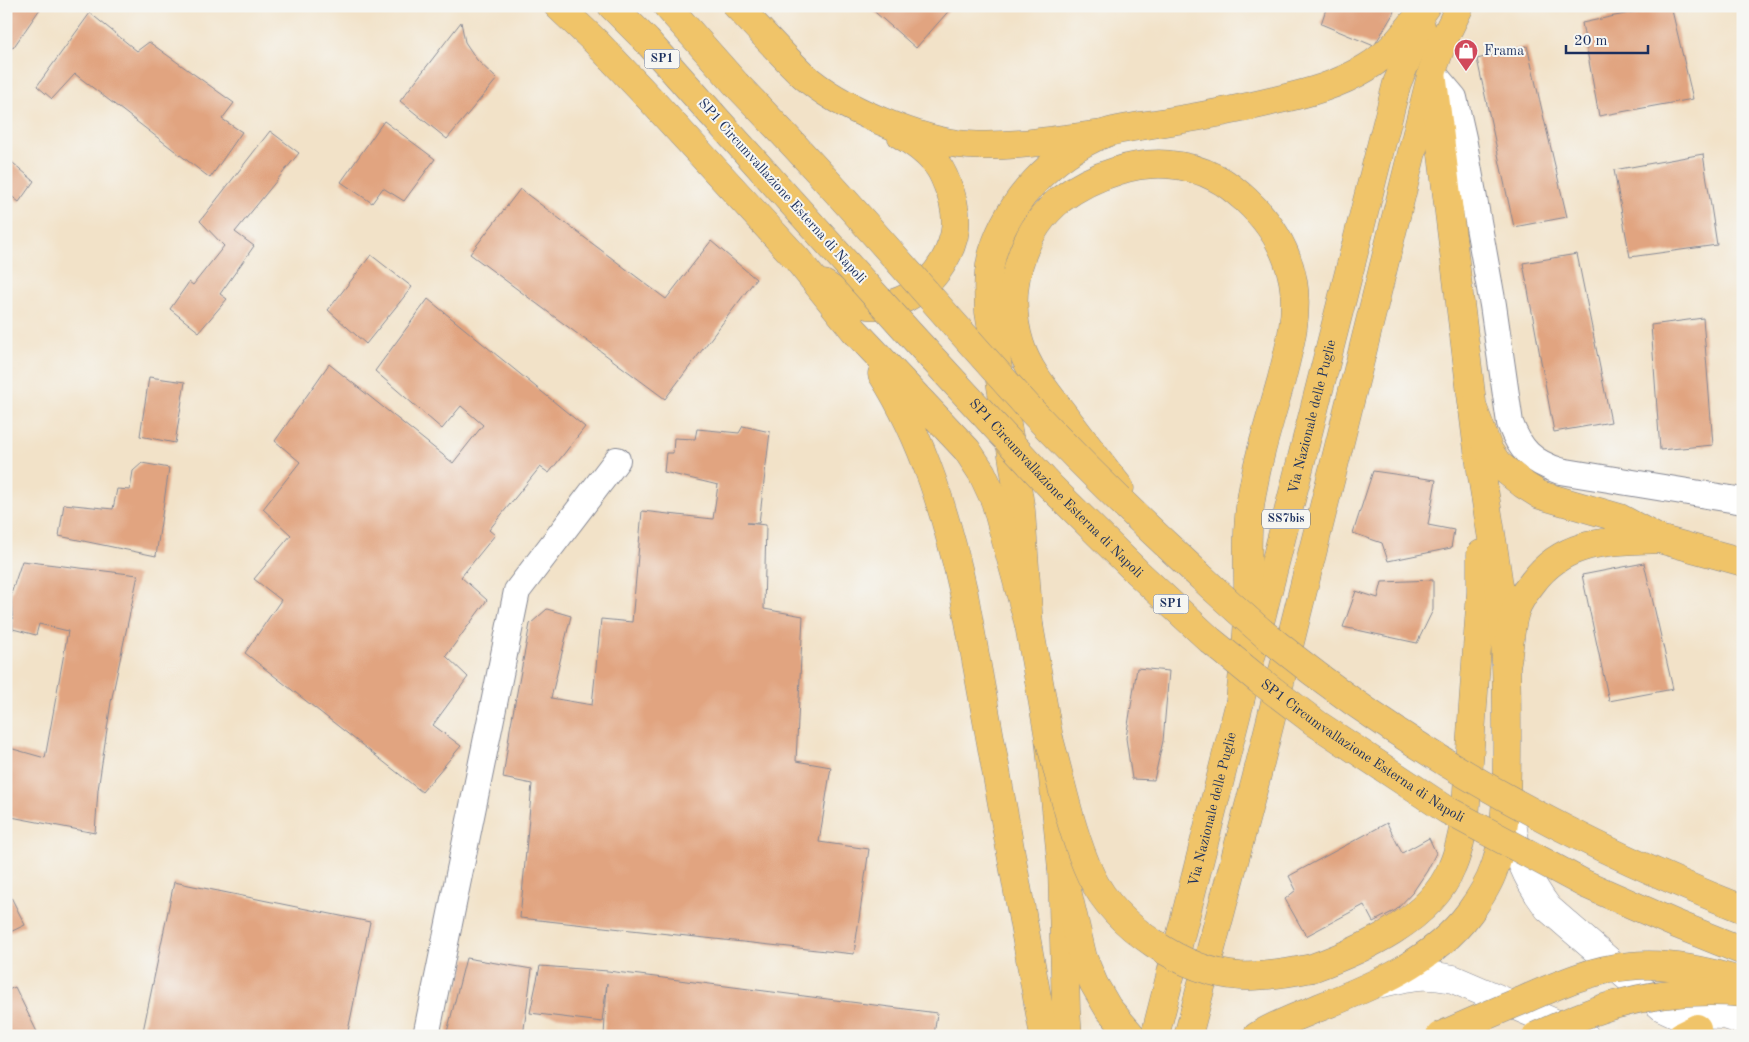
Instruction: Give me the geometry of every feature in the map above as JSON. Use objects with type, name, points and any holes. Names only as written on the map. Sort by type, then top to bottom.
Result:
[{"type":"main road","points":[[558,6],[596,42],[652,101],[797,259],[854,330],[967,450],[982,474],[995,501],[1031,635],[1049,738],[1062,869],[1068,1036]]},
{"type":"main road","name":"SP1 Circumvallazione Esterna di Napoli","points":[[612,6],[647,41],[910,334],[1051,487],[1137,572],[1210,640],[1317,724],[1447,810],[1585,884],[1743,951]]},
{"type":"main road","name":"SP1","points":[[667,6],[736,84],[831,185],[1030,409],[1152,531],[1230,605],[1308,669],[1453,767],[1494,792],[1554,824],[1677,883],[1743,908]]},
{"type":"main road","points":[[737,6],[803,75],[828,94],[917,145],[935,162],[945,178],[953,198],[954,236],[946,256],[926,285],[911,296],[891,303],[871,305],[855,302],[836,293],[797,259]]},
{"type":"main road","points":[[871,117],[916,134],[966,145],[994,146],[1104,134],[1237,110],[1316,91],[1366,68],[1386,53],[1406,34],[1427,6]]},
{"type":"main road","name":"Via Nazionale delle Puglie","points":[[1155,1036],[1397,83],[1427,6]]},
{"type":"main road","name":"SS7bis","points":[[1188,1036],[1256,779],[1432,72],[1443,41],[1460,6]]},
{"type":"main road","points":[[1257,1036],[1289,1020],[1374,985],[1430,952],[1469,913],[1484,891],[1495,868],[1501,843],[1507,778],[1507,661],[1500,593],[1482,479],[1432,72]]},
{"type":"main road","points":[[1031,635],[1022,511],[989,312],[988,286],[992,254],[1001,230],[1016,205],[1035,181],[1055,163],[1075,149],[1104,134]]},
{"type":"main road","points":[[1152,531],[1034,374],[1021,348],[1014,322],[1013,299],[1022,254],[1043,218],[1059,200],[1078,187],[1103,175],[1128,167],[1174,164],[1217,178],[1235,190],[1252,206],[1269,224],[1279,241],[1293,282],[1294,321],[1289,349],[1251,498],[1247,530],[1248,621],[1240,702]]},
{"type":"main road","points":[[854,330],[887,381],[921,451],[953,543],[964,594],[1044,1036]]},
{"type":"main road","points":[[1473,408],[1489,450],[1498,464],[1540,495],[1620,518],[1659,539],[1743,562]]},
{"type":"main road","points":[[1049,738],[1080,848],[1089,870],[1108,901],[1125,922],[1144,938],[1168,953],[1190,964],[1213,970],[1239,976],[1266,976],[1312,968],[1361,949],[1386,935],[1408,921],[1436,893],[1452,869],[1460,845],[1465,809],[1481,592],[1482,479]]},
{"type":"main road","points":[[1507,661],[1515,611],[1526,591],[1549,564],[1585,545],[1659,539]]},
{"type":"main road","points":[[1062,869],[1082,958],[1108,1008],[1132,1036]]},
{"type":"main road","points":[[1440,1036],[1549,988],[1600,971],[1630,966],[1660,966],[1693,969],[1743,982]]},
{"type":"main road","points":[[1536,1036],[1612,1005],[1663,994],[1701,992],[1740,1010]]},
{"type":"street","points":[[1432,72],[1454,98],[1493,305],[1510,423],[1522,449],[1531,458],[1560,472],[1743,501]]},
{"type":"street","points":[[426,1036],[517,590],[617,460]]},
{"type":"street","points":[[1507,778],[1517,851],[1536,891],[1548,908],[1662,1007],[1677,1014],[1725,1015],[1740,1010]]},
{"type":"street","points":[[1374,985],[1411,976],[1430,975],[1453,979],[1585,1036]]},
{"type":"street","points":[[1665,1036],[1689,1032],[1725,1022],[1740,1010]]},
{"type":"building","points":[[14,6],[42,6],[13,48],[6,44],[6,17]]},
{"type":"building","points":[[868,6],[953,6],[916,48]]},
{"type":"building","points":[[1327,6],[1395,6],[1393,14],[1374,46],[1321,24]]},
{"type":"building","points":[[1662,6],[1671,6],[1693,99],[1599,116],[1582,23]]},
{"type":"building","points":[[90,13],[137,51],[149,42],[234,103],[222,119],[242,132],[210,178],[75,74],[52,99],[37,86]]},
{"type":"building","points":[[461,22],[465,42],[477,60],[497,79],[447,139],[400,101]]},
{"type":"building","points":[[1527,46],[1567,217],[1514,227],[1477,59]]},
{"type":"building","points":[[384,121],[435,159],[404,201],[383,188],[372,203],[341,182]]},
{"type":"building","points":[[270,131],[299,153],[235,232],[254,246],[220,294],[227,299],[199,332],[170,309],[189,282],[193,285],[224,246],[200,221]]},
{"type":"building","points":[[1703,154],[1717,245],[1630,257],[1614,170]]},
{"type":"building","points":[[6,157],[34,181],[19,202],[6,192]]},
{"type":"building","points":[[520,189],[666,299],[711,241],[756,279],[665,399],[470,254]]},
{"type":"building","points":[[1577,254],[1611,422],[1554,432],[1523,263]]},
{"type":"building","points":[[371,255],[412,287],[366,344],[328,310]]},
{"type":"building","points":[[428,299],[585,427],[549,473],[540,467],[489,530],[495,535],[461,577],[487,600],[446,656],[468,677],[433,725],[461,746],[422,792],[245,653],[281,600],[254,579],[291,535],[263,509],[300,462],[275,441],[329,364],[453,463],[483,425],[461,406],[442,429],[375,371]]},
{"type":"building","points":[[1703,318],[1713,445],[1660,450],[1651,325]]},
{"type":"building","points":[[149,377],[185,382],[175,443],[140,436]]},
{"type":"building","points":[[743,426],[770,432],[759,523],[747,523],[766,525],[764,609],[803,616],[796,761],[831,767],[819,842],[869,849],[854,954],[520,918],[532,784],[503,778],[510,729],[530,624],[547,609],[571,616],[551,698],[592,705],[601,619],[632,622],[642,511],[713,519],[718,485],[664,472],[666,453],[673,453],[674,438],[695,439],[697,429],[739,433]]},
{"type":"building","points":[[142,463],[169,468],[156,556],[59,536],[64,504],[113,509],[117,489],[130,490],[133,471]]},
{"type":"building","points":[[1373,471],[1436,480],[1428,525],[1454,530],[1451,548],[1388,561],[1382,543],[1353,533]]},
{"type":"building","points":[[22,561],[138,575],[111,702],[98,790],[95,833],[6,816],[6,747],[45,758],[68,631],[39,624],[36,635],[13,629],[11,594]]},
{"type":"building","points":[[1644,563],[1673,689],[1609,701],[1582,575]]},
{"type":"building","points":[[1433,580],[1433,610],[1417,643],[1343,627],[1356,591],[1378,598],[1382,582]]},
{"type":"building","points":[[1137,668],[1169,671],[1163,741],[1154,780],[1132,779],[1126,738]]},
{"type":"building","points":[[1387,823],[1402,853],[1429,838],[1436,853],[1413,892],[1396,910],[1373,922],[1364,905],[1306,936],[1285,899],[1296,890],[1289,876]]},
{"type":"building","points":[[174,882],[370,922],[347,1036],[142,1036]]},
{"type":"building","points":[[6,887],[25,925],[6,934]]},
{"type":"building","points":[[466,958],[532,969],[523,1036],[446,1036]]},
{"type":"building","points":[[540,966],[608,971],[937,1013],[934,1036],[604,1036],[607,983],[602,1022],[530,1013]]},
{"type":"building","points":[[15,987],[39,1036],[6,1036],[6,991]]},
{"type":"place","name":"Frama","points":[[1466,72]]}]
